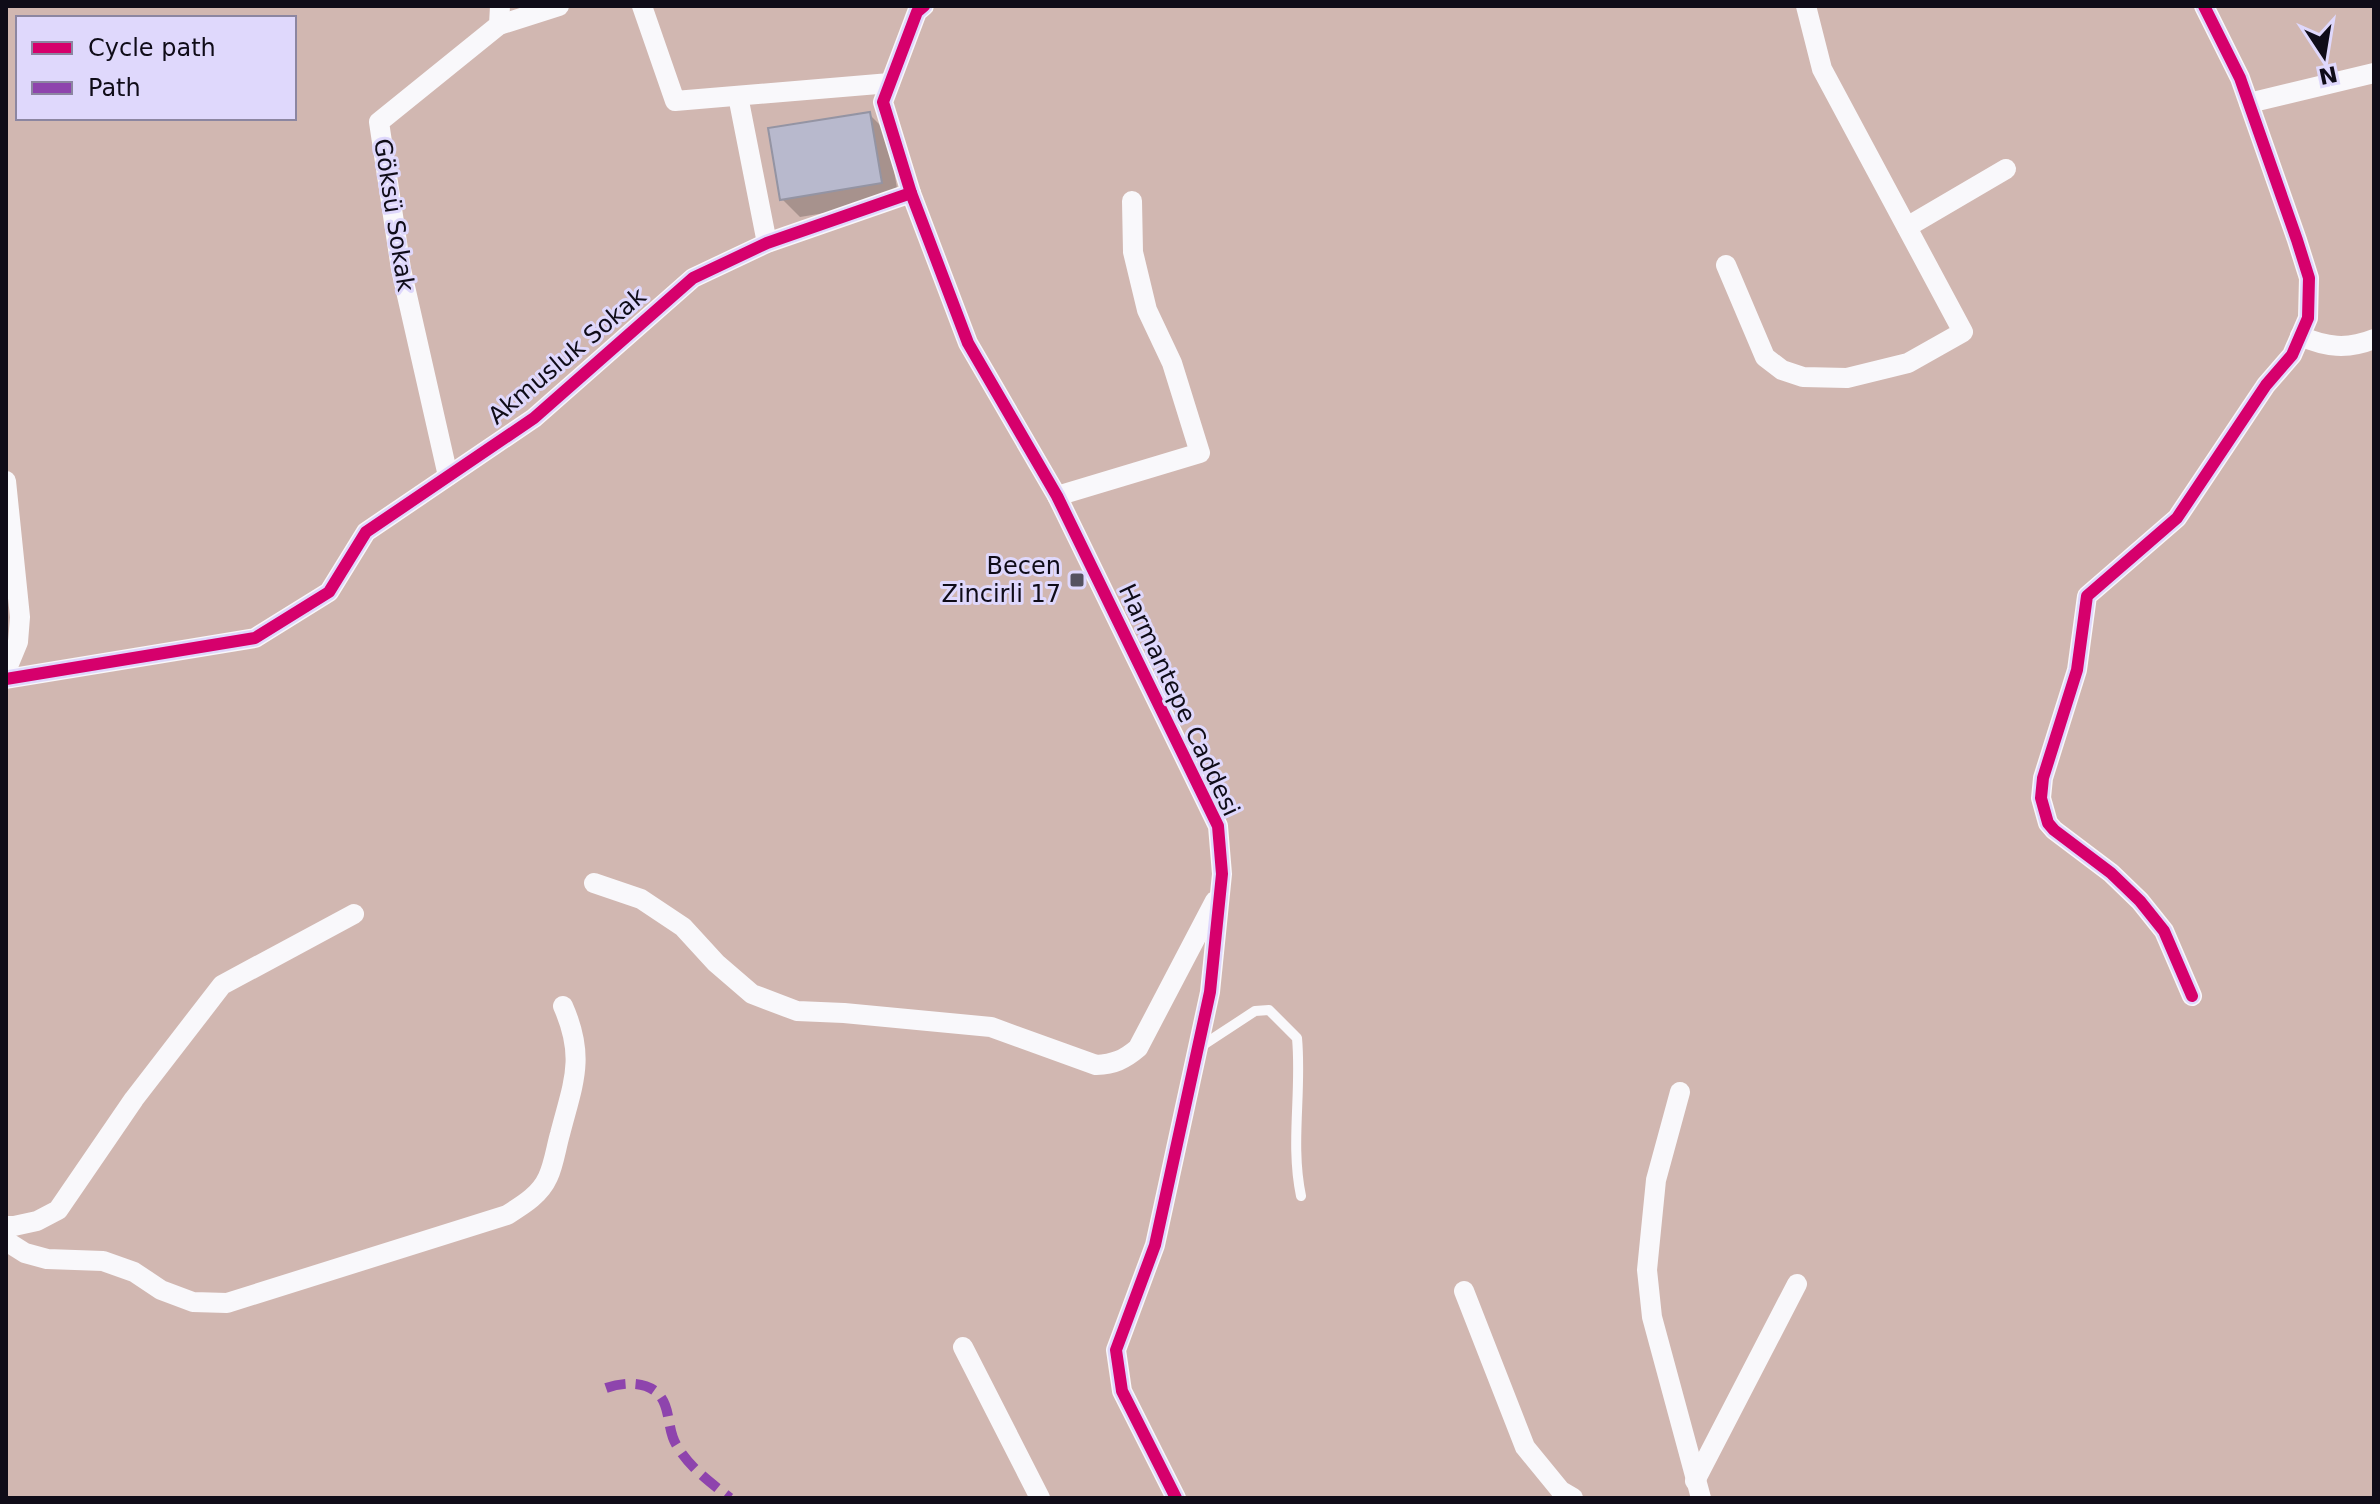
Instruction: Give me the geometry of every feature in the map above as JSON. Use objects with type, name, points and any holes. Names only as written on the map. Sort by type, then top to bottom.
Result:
[{"type":"street","points":[[500,16],[559,6]]},
{"type":"street","points":[[642,6],[675,101],[890,83]]},
{"type":"street","points":[[911,193],[883,102],[917,12],[924,6]]},
{"type":"street","points":[[1726,265],[1765,357],[1782,370],[1803,377],[1847,378],[1908,363],[1963,332],[1822,69],[1806,6]]},
{"type":"street","points":[[2192,996],[2164,931],[2140,901],[2111,873],[2048,823],[2041,798],[2043,778],[2077,670],[2087,596],[2177,518],[2266,385],[2292,355],[2308,318],[2309,278],[2240,78],[2204,6]]},
{"type":"street","name":"Göksü Sokak","points":[[448,476],[401,269],[379,122],[500,16]]},
{"type":"street","points":[[2249,103],[2374,73]]},
{"type":"street","points":[[738,96],[767,243]]},
{"type":"street","points":[[1907,227],[2006,169]]},
{"type":"street","name":"Akmusluk Sokak","points":[[6,679],[255,638],[329,592],[366,532],[534,418],[693,278],[767,243],[911,193]]},
{"type":"street","name":"Harmantepe Caddesi","points":[[911,193],[968,343],[1057,496],[1218,826],[1222,874],[1210,992],[1155,1245],[1116,1350],[1122,1391],[1176,1498]]},
{"type":"street","points":[[1057,496],[1200,453],[1172,363],[1147,310],[1133,252],[1132,201]]},
{"type":"street","points":[[2300,336],[2322,345],[2345,347],[2374,339]]},
{"type":"street","points":[[6,481],[20,617],[18,642],[6,671]]},
{"type":"street","points":[[594,883],[641,899],[683,927],[716,963],[752,994],[797,1011],[991,1027],[1096,1065],[1112,1064],[1138,1048],[1220,892]]},
{"type":"street","points":[[6,1226],[37,1221],[58,1210],[134,1099],[222,985],[354,914]]},
{"type":"street","points":[[6,1241],[25,1253],[47,1259],[103,1261],[134,1272],[161,1290],[193,1302],[227,1303],[507,1215],[531,1200],[548,1178],[576,1074],[575,1039],[563,1006]]},
{"type":"street","points":[[1680,1092],[1656,1180],[1647,1270],[1652,1317],[1698,1490]]},
{"type":"street","points":[[1698,1490],[1797,1284]]},
{"type":"street","points":[[1464,1291],[1525,1447],[1561,1491],[1573,1498]]},
{"type":"street","points":[[963,1347],[1040,1498]]},
{"type":"lane","points":[[1198,1048],[1255,1011],[1269,1010],[1297,1038],[1300,1069],[1295,1155],[1301,1196]]},
{"type":"shaded area","points":[[6,6],[2374,6],[2374,1498],[6,1498]]},
{"type":"building","points":[[870,112],[882,183],[780,200],[768,128]]},
{"type":"marked path","points":[[606,1388],[640,1384],[655,1391],[665,1405],[672,1436],[682,1454],[730,1498]]},
{"type":"cycle path","points":[[6,679],[255,638],[329,592],[366,532],[534,418],[693,278],[767,243],[911,193],[883,102],[917,12],[924,6]]},
{"type":"cycle path","points":[[2192,996],[2164,931],[2140,901],[2111,873],[2054,830],[2048,823],[2041,798],[2043,778],[2077,670],[2087,596],[2177,518],[2266,385],[2292,355],[2308,318],[2309,278],[2297,240],[2240,78],[2204,6]]},
{"type":"cycle path","points":[[911,193],[968,343],[1057,496],[1218,826],[1222,874],[1210,992],[1155,1245],[1116,1350],[1122,1391],[1176,1498]]},
{"type":"place","name":"Becen Zincirli 17","points":[[1077,580]]}]
